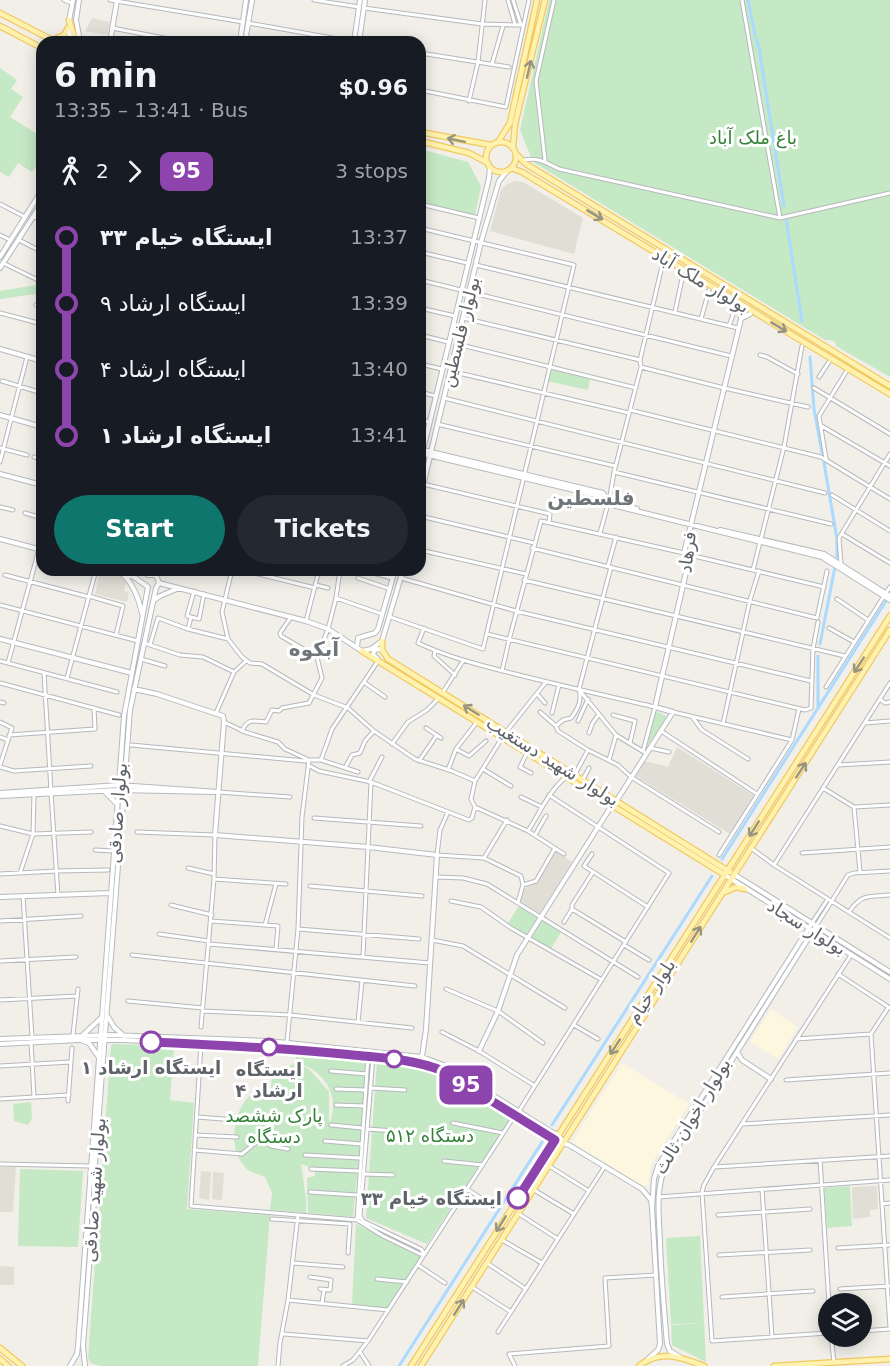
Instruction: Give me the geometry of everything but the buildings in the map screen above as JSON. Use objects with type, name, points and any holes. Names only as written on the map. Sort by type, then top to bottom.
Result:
[{"type":"main road","points":[[79,0],[76,20],[79,36]]},
{"type":"main road","points":[[245,36],[246,0]]},
{"type":"main road","points":[[242,36],[252,0]]},
{"type":"main road","points":[[356,36],[360,0]]},
{"type":"main road","points":[[357,36],[365,0]]},
{"type":"main road","points":[[489,165],[486,156],[491,146],[498,142],[510,123],[537,0]]},
{"type":"main road","points":[[491,146],[428,134],[429,139],[426,143],[469,153],[496,171],[509,169],[515,162],[516,154],[513,147],[515,124],[545,0]]},
{"type":"main road","points":[[70,36],[68,28],[73,1]]},
{"type":"main road","points":[[111,36],[117,1]]},
{"type":"main road","points":[[0,13],[41,35]]},
{"type":"main road","points":[[69,20],[73,22],[76,20]]},
{"type":"main road","points":[[69,20],[77,36]]},
{"type":"main road","points":[[1,28],[36,43]]},
{"type":"main road","points":[[62,36],[68,28]]},
{"type":"main road","points":[[515,96],[522,98]]},
{"type":"main road","points":[[498,142],[513,147]]},
{"type":"main road","name":"بولوار ملک آباد","points":[[516,154],[524,163],[890,386]]},
{"type":"main road","points":[[522,172],[521,167],[524,163]]},
{"type":"main road","name":"بولوار فلسطین","points":[[426,435],[472,241],[485,196],[489,165]]},
{"type":"main road","name":"بولوار فلسطین","points":[[426,472],[481,243],[499,181],[509,169]]},
{"type":"main road","name":"بولوار ملک آباد","points":[[509,169],[522,172],[890,394]]},
{"type":"main road","points":[[485,196],[490,194],[494,198]]},
{"type":"main road","points":[[0,257],[36,199]]},
{"type":"main road","points":[[0,268],[36,212]]},
{"type":"main road","points":[[738,307],[741,319],[750,315]]},
{"type":"main road","name":"فرهاد","points":[[655,707],[690,555],[684,553],[741,319]]},
{"type":"main road","points":[[448,342],[457,344]]},
{"type":"main road","points":[[0,349],[36,359]]},
{"type":"main road","points":[[0,415],[36,425]]},
{"type":"main road","points":[[426,452],[524,476],[603,498],[608,503],[822,557],[888,596]]},
{"type":"main road","points":[[0,474],[36,483]]},
{"type":"main road","points":[[0,539],[36,549]]},
{"type":"main road","points":[[761,541],[824,554],[888,596]]},
{"type":"main road","points":[[125,576],[136,592],[143,618]]},
{"type":"main road","points":[[128,576],[156,588]]},
{"type":"main road","name":"بولوار صادقی","points":[[102,1038],[101,1018],[117,804],[121,788],[119,779],[124,716],[143,618],[145,576]]},
{"type":"main road","points":[[157,576],[162,583],[306,621],[328,629],[362,651],[372,649],[382,641]]},
{"type":"main road","points":[[159,576],[162,583]]},
{"type":"main road","points":[[357,647],[358,638],[375,633],[378,629],[394,576]]},
{"type":"main road","points":[[387,666],[374,655],[375,650],[382,650],[382,641],[401,578]]},
{"type":"main road","name":"بولوار صادقی","points":[[107,1013],[121,788],[130,710],[141,659],[147,644],[156,588],[162,583]]},
{"type":"main road","points":[[153,601],[180,587]]},
{"type":"main road","name":"بلوار خیام","points":[[411,1366],[890,616]]},
{"type":"main road","name":"بلوار خیام","points":[[423,1366],[563,1143],[888,637],[890,630]]},
{"type":"main road","points":[[0,639],[132,673]]},
{"type":"main road","name":"بولوار شهید دستغیب","points":[[382,650],[388,659],[583,779],[733,877]]},
{"type":"main road","name":"بولوار شهید دستغیب","points":[[362,651],[612,805],[726,872]]},
{"type":"main road","points":[[134,689],[157,694],[223,716],[215,835],[437,855],[422,1058]]},
{"type":"main road","points":[[655,707],[674,712]]},
{"type":"main road","name":"فرهاد","points":[[616,800],[645,752],[674,712]]},
{"type":"main road","points":[[104,789],[119,779]]},
{"type":"main road","points":[[784,781],[786,786],[791,786]]},
{"type":"main road","points":[[0,795],[121,788],[218,792]]},
{"type":"main road","points":[[104,789],[117,804]]},
{"type":"main road","points":[[0,795],[51,792]]},
{"type":"main road","points":[[479,1051],[498,1011],[517,955],[612,805]]},
{"type":"main road","name":"بولوار سجاد","points":[[733,877],[745,889],[890,972]]},
{"type":"main road","name":"بولوار سجاد","points":[[733,877],[890,979]]},
{"type":"main road","points":[[723,893],[736,887],[745,889]]},
{"type":"main road","points":[[0,897],[110,893]]},
{"type":"main road","points":[[704,1366],[670,1351],[667,1344],[658,1197],[660,1180],[666,1165],[813,927]]},
{"type":"main road","name":"بولوار اخوان ثالث","points":[[648,1359],[658,1350],[660,1344],[652,1208],[654,1179],[660,1162],[813,927]]},
{"type":"main road","points":[[107,1013],[110,1023],[124,1036]]},
{"type":"main road","name":"بولوار شهید صادقی","points":[[70,1366],[76,1357],[98,1056],[107,1013]]},
{"type":"main road","points":[[83,1035],[101,1018]]},
{"type":"main road","points":[[0,1044],[83,1035],[288,1048],[430,1065],[556,1138]]},
{"type":"main road","points":[[0,1039],[79,1040],[124,1036],[287,1042],[422,1058],[446,1066],[519,1111],[563,1143],[605,1166],[647,1194],[652,1208]]},
{"type":"main road","name":"بولوار شهید صادقی","points":[[86,1366],[84,1359],[86,1291],[94,1202],[102,1038]]},
{"type":"main road","points":[[79,1040],[89,1043],[98,1056]]},
{"type":"main road","points":[[331,1053],[332,1047]]},
{"type":"main road","points":[[737,1051],[742,1060],[771,1079]]},
{"type":"main road","points":[[724,1061],[742,1060]]},
{"type":"main road","points":[[87,1202],[94,1202]]},
{"type":"main road","points":[[654,1256],[661,1255]]},
{"type":"main road","points":[[0,1348],[22,1366]]},
{"type":"main road","points":[[639,1366],[648,1359],[668,1354],[681,1357]]},
{"type":"main road","points":[[76,1357],[77,1362],[80,1363],[84,1359]]},
{"type":"main road","points":[[0,1359],[8,1366]]},
{"type":"main road","points":[[774,1366],[890,1359]]},
{"type":"main road","points":[[691,1361],[695,1366]]},
{"type":"street","points":[[64,0],[73,1]]},
{"type":"street","points":[[110,0],[323,36]]},
{"type":"street","points":[[314,0],[359,7]]},
{"type":"street","points":[[470,101],[478,62],[485,0]]},
{"type":"street","points":[[508,0],[515,25]]},
{"type":"street","points":[[364,8],[483,24],[521,25],[513,0]]},
{"type":"street","points":[[426,91],[506,107],[529,0]]},
{"type":"street","points":[[545,161],[536,81],[554,0]]},
{"type":"street","points":[[742,0],[780,218]]},
{"type":"street","points":[[492,64],[502,26]]},
{"type":"street","points":[[112,28],[154,36]]},
{"type":"street","points":[[426,54],[510,67]]},
{"type":"street","points":[[524,163],[531,159],[545,161],[559,169],[780,218],[890,193]]},
{"type":"street","points":[[0,204],[25,216]]},
{"type":"street","points":[[426,205],[479,218]]},
{"type":"street","points":[[390,617],[483,649],[574,265],[426,230]]},
{"type":"street","points":[[0,235],[8,239]]},
{"type":"street","points":[[21,241],[36,249]]},
{"type":"street","points":[[426,253],[467,263]]},
{"type":"street","points":[[600,533],[641,367],[640,360],[663,262]]},
{"type":"street","points":[[3,263],[36,279]]},
{"type":"street","points":[[476,265],[738,328]]},
{"type":"street","points":[[675,312],[683,274]]},
{"type":"street","points":[[426,281],[461,290]]},
{"type":"street","points":[[701,319],[709,290]]},
{"type":"street","points":[[469,292],[646,333],[731,356]]},
{"type":"street","points":[[729,326],[738,307]]},
{"type":"street","points":[[426,309],[454,316]]},
{"type":"street","points":[[0,313],[36,322]]},
{"type":"street","points":[[463,318],[640,360]]},
{"type":"street","points":[[426,336],[448,342]]},
{"type":"street","points":[[457,344],[636,388]]},
{"type":"street","points":[[753,570],[784,447],[802,346]]},
{"type":"street","points":[[760,355],[798,374]]},
{"type":"street","points":[[0,462],[27,357]]},
{"type":"street","points":[[819,377],[829,362]]},
{"type":"street","points":[[426,365],[442,369]]},
{"type":"street","points":[[641,367],[808,407]]},
{"type":"street","points":[[450,371],[672,420],[826,459],[890,499]]},
{"type":"street","points":[[826,459],[819,416],[846,372]]},
{"type":"street","points":[[2,381],[36,391]]},
{"type":"street","points":[[814,388],[890,434]]},
{"type":"street","points":[[426,394],[435,396]]},
{"type":"street","points":[[444,398],[825,493]]},
{"type":"street","points":[[437,424],[615,466]]},
{"type":"street","points":[[820,425],[890,466]]},
{"type":"street","points":[[2,448],[27,455]]},
{"type":"street","points":[[840,566],[841,536],[890,454]]},
{"type":"street","points":[[614,472],[831,524]]},
{"type":"street","points":[[426,485],[551,515],[549,522]]},
{"type":"street","points":[[832,495],[888,530]]},
{"type":"street","points":[[0,507],[13,510]]},
{"type":"street","points":[[25,513],[36,516]]},
{"type":"street","points":[[426,517],[609,566],[750,600],[818,620]]},
{"type":"street","points":[[502,671],[508,640],[540,522],[549,522],[684,553]]},
{"type":"street","points":[[841,536],[890,563]]},
{"type":"street","points":[[556,726],[563,720],[571,718],[578,709],[581,695],[579,689],[616,537]]},
{"type":"street","points":[[426,551],[526,574]]},
{"type":"street","points":[[690,555],[824,587]]},
{"type":"street","points":[[8,663],[36,561]]},
{"type":"street","points":[[723,724],[745,632],[750,600],[759,571]]},
{"type":"street","points":[[487,634],[805,710],[811,708],[813,649],[827,571]]},
{"type":"street","points":[[5,575],[123,606],[116,635]]},
{"type":"street","points":[[67,679],[94,576]]},
{"type":"street","points":[[231,576],[222,612],[228,639],[236,652],[250,663],[262,664],[314,694],[348,708],[374,731],[419,761],[475,781]]},
{"type":"street","points":[[268,576],[328,588]]},
{"type":"street","points":[[306,621],[318,576]]},
{"type":"street","points":[[242,731],[245,723],[249,721],[266,722],[272,710],[279,711],[282,708],[309,703],[322,678],[317,657],[328,629],[339,576]]},
{"type":"street","points":[[383,576],[393,579]]},
{"type":"street","points":[[358,578],[390,589]]},
{"type":"street","points":[[401,578],[516,611],[812,681]]},
{"type":"street","points":[[524,580],[845,656]]},
{"type":"street","points":[[826,687],[868,620],[888,596],[890,587]]},
{"type":"street","points":[[194,591],[187,616],[199,619],[204,594]]},
{"type":"street","points":[[336,598],[383,614]]},
{"type":"street","points":[[837,599],[868,620]]},
{"type":"street","points":[[0,605],[138,641]]},
{"type":"street","points":[[188,629],[191,617]]},
{"type":"street","points":[[291,617],[280,633],[289,642],[317,657]]},
{"type":"street","points":[[228,639],[188,629],[158,618],[147,644],[180,655],[203,657],[234,672]]},
{"type":"street","points":[[424,628],[418,643],[463,661],[655,707]]},
{"type":"street","points":[[830,628],[854,642]]},
{"type":"street","points":[[435,651],[434,656],[455,675]]},
{"type":"street","points":[[141,659],[165,666]]},
{"type":"street","points":[[216,712],[234,672],[246,660]]},
{"type":"street","points":[[0,661],[117,692]]},
{"type":"street","points":[[321,760],[332,729],[378,661]]},
{"type":"street","points":[[443,692],[463,661]]},
{"type":"street","points":[[44,673],[58,895]]},
{"type":"street","points":[[506,732],[517,716],[538,695],[546,682]]},
{"type":"street","points":[[0,683],[119,715]]},
{"type":"street","points":[[365,683],[385,697]]},
{"type":"street","points":[[774,865],[890,683]]},
{"type":"street","points":[[552,713],[559,685]]},
{"type":"street","points":[[579,689],[616,735],[645,752]]},
{"type":"street","points":[[538,695],[545,703]]},
{"type":"street","points":[[392,744],[408,722],[427,710],[439,698]]},
{"type":"street","points":[[578,721],[588,699]]},
{"type":"street","points":[[880,699],[890,702]]},
{"type":"street","name":"فرهاد","points":[[645,752],[655,707]]},
{"type":"street","points":[[9,735],[95,729],[94,708]]},
{"type":"street","points":[[719,855],[792,740],[799,709]]},
{"type":"street","points":[[540,712],[556,726],[558,731],[626,770],[631,777],[719,832]]},
{"type":"street","points":[[674,712],[792,740]]},
{"type":"street","points":[[589,733],[599,714]]},
{"type":"street","points":[[613,714],[635,721],[630,743]]},
{"type":"street","points":[[692,716],[702,730],[748,759]]},
{"type":"street","points":[[865,723],[890,721]]},
{"type":"street","points":[[0,722],[12,728],[2,748],[0,766],[14,771],[91,766]]},
{"type":"street","points":[[224,722],[242,731],[278,742],[319,771],[370,782],[469,820],[476,807]]},
{"type":"street","points":[[448,770],[456,749],[477,722]]},
{"type":"street","points":[[426,728],[441,738]]},
{"type":"street","points":[[345,768],[351,755],[360,753],[365,741],[374,731]]},
{"type":"street","points":[[661,731],[758,795]]},
{"type":"street","points":[[419,761],[436,735]]},
{"type":"street","points":[[609,760],[616,735]]},
{"type":"street","points":[[0,737],[8,740]]},
{"type":"street","points":[[502,738],[475,781],[471,799],[476,807],[528,831],[564,854]]},
{"type":"street","points":[[456,749],[469,756],[486,741]]},
{"type":"street","points":[[130,746],[309,762],[321,760],[358,772]]},
{"type":"street","points":[[650,748],[669,752]]},
{"type":"street","points":[[285,749],[287,759]]},
{"type":"street","points":[[575,774],[588,750]]},
{"type":"street","points":[[527,753],[520,767],[531,773]]},
{"type":"street","points":[[363,956],[370,782],[382,757]]},
{"type":"street","points":[[287,1042],[298,929],[301,842],[309,762]]},
{"type":"street","points":[[838,765],[890,762]]},
{"type":"street","points":[[583,779],[590,768]]},
{"type":"street","points":[[483,769],[511,786]]},
{"type":"street","points":[[528,831],[549,795],[566,777]]},
{"type":"street","points":[[823,788],[854,807],[890,805]]},
{"type":"street","points":[[218,792],[290,797]]},
{"type":"street","points":[[20,873],[33,834],[34,794]]},
{"type":"street","points":[[519,1111],[669,873],[549,795]]},
{"type":"street","points":[[521,796],[542,807]]},
{"type":"street","points":[[854,807],[860,872]]},
{"type":"street","points":[[448,813],[440,830],[437,855],[484,858],[521,876],[523,885],[518,903]]},
{"type":"street","points":[[535,835],[546,816]]},
{"type":"street","points":[[314,818],[421,826]]},
{"type":"street","points":[[484,858],[507,820]]},
{"type":"street","points":[[0,826],[33,834],[91,832]]},
{"type":"street","points":[[137,832],[215,835],[212,915],[201,1026]]},
{"type":"street","points":[[802,853],[890,847]]},
{"type":"street","points":[[523,885],[536,881],[555,848]]},
{"type":"street","points":[[752,848],[774,865],[890,938]]},
{"type":"street","points":[[95,850],[114,851]]},
{"type":"street","points":[[592,854],[584,866],[648,907]]},
{"type":"street","points":[[188,868],[214,874]]},
{"type":"street","points":[[0,874],[108,870]]},
{"type":"street","points":[[813,927],[848,875],[860,872],[890,871]]},
{"type":"street","points":[[564,922],[593,872]]},
{"type":"street","points":[[436,877],[463,878],[487,884],[638,977]]},
{"type":"street","points":[[214,879],[286,884]]},
{"type":"street","points":[[265,925],[276,884]]},
{"type":"street","points":[[310,886],[422,896]]},
{"type":"street","points":[[849,912],[863,897],[890,895]]},
{"type":"street","points":[[23,896],[34,1096]]},
{"type":"street","points":[[452,902],[481,907],[528,938],[602,980]]},
{"type":"street","points":[[171,905],[212,915]]},
{"type":"street","points":[[572,909],[649,960]]},
{"type":"street","points":[[0,921],[81,916]]},
{"type":"street","points":[[211,921],[278,926],[276,949]]},
{"type":"street","points":[[298,929],[419,939]]},
{"type":"street","points":[[159,934],[209,942],[430,963]]},
{"type":"street","points":[[432,940],[463,946],[565,1008]]},
{"type":"street","points":[[818,1335],[712,1341],[702,1192],[714,1167],[851,955]]},
{"type":"street","points":[[132,956],[415,986]]},
{"type":"street","points":[[0,961],[76,957]]},
{"type":"street","points":[[838,974],[889,1008],[871,1034],[890,1328],[872,1330]]},
{"type":"street","points":[[358,1022],[362,981]]},
{"type":"street","points":[[73,1035],[78,989]]},
{"type":"street","points":[[446,989],[498,1011],[543,1043]]},
{"type":"street","points":[[0,1000],[77,996]]},
{"type":"street","points":[[128,1001],[412,1028]]},
{"type":"street","points":[[574,1025],[598,1039]]},
{"type":"street","points":[[442,1032],[479,1051],[535,1086]]},
{"type":"street","points":[[796,1039],[871,1034]]},
{"type":"street","points":[[201,1044],[190,1206],[357,1220],[383,1236],[420,1254],[425,1254]]},
{"type":"street","points":[[68,1101],[72,1048]]},
{"type":"street","points":[[357,1220],[365,1090],[370,1057]]},
{"type":"street","points":[[357,1220],[360,1216],[365,1174],[371,1088],[370,1057]]},
{"type":"street","points":[[0,1066],[72,1062]]},
{"type":"street","points":[[331,1071],[367,1074]]},
{"type":"street","points":[[786,1080],[890,1073]]},
{"type":"street","points":[[371,1088],[405,1090]]},
{"type":"street","points":[[336,1089],[365,1090]]},
{"type":"street","points":[[0,1099],[69,1095]]},
{"type":"street","points":[[336,1105],[364,1106]]},
{"type":"street","points":[[344,1366],[353,1360],[368,1341],[515,1115]]},
{"type":"street","points":[[742,1124],[890,1115]]},
{"type":"street","points":[[196,1117],[236,1120]]},
{"type":"street","points":[[453,1123],[503,1133]]},
{"type":"street","points":[[331,1125],[362,1128]]},
{"type":"street","points":[[368,1129],[407,1132]]},
{"type":"street","points":[[195,1135],[237,1137]]},
{"type":"street","points":[[194,1150],[242,1154],[260,1139],[272,1146],[288,1149]]},
{"type":"street","points":[[325,1141],[361,1144]]},
{"type":"street","points":[[305,1155],[360,1158]]},
{"type":"street","points":[[714,1167],[890,1156]]},
{"type":"street","points":[[819,1160],[828,1293]]},
{"type":"street","points":[[444,1161],[483,1165]]},
{"type":"street","points":[[0,1164],[90,1166]]},
{"type":"street","points":[[549,1166],[589,1191]]},
{"type":"street","points":[[498,1332],[605,1166]]},
{"type":"street","points":[[311,1169],[359,1171]]},
{"type":"street","points":[[365,1174],[393,1175]]},
{"type":"street","points":[[658,1197],[890,1180]]},
{"type":"street","points":[[762,1188],[772,1337]]},
{"type":"street","points":[[467,1189],[493,1206]]},
{"type":"street","points":[[534,1190],[574,1214]]},
{"type":"street","points":[[659,1190],[670,1196]]},
{"type":"street","points":[[310,1192],[357,1195]]},
{"type":"street","points":[[882,1204],[890,1203]]},
{"type":"street","points":[[718,1215],[810,1209]]},
{"type":"street","points":[[518,1214],[558,1239]]},
{"type":"street","points":[[278,1366],[299,1215]]},
{"type":"street","points":[[360,1216],[363,1221],[421,1249],[425,1254]]},
{"type":"street","points":[[272,1220],[350,1224],[348,1253]]},
{"type":"street","points":[[502,1239],[542,1263]]},
{"type":"street","points":[[838,1248],[890,1245]]},
{"type":"street","points":[[719,1255],[810,1250]]},
{"type":"street","points":[[293,1263],[343,1267]]},
{"type":"street","points":[[487,1263],[526,1289]]},
{"type":"street","points":[[418,1265],[446,1283]]},
{"type":"street","points":[[515,1366],[509,1354],[609,1346],[605,1278],[656,1275]]},
{"type":"street","points":[[310,1277],[330,1280],[330,1290],[322,1289],[322,1303]]},
{"type":"street","points":[[377,1279],[407,1282]]},
{"type":"street","points":[[840,1289],[889,1286]]},
{"type":"street","points":[[472,1287],[511,1312]]},
{"type":"street","points":[[722,1297],[813,1290]]},
{"type":"street","points":[[288,1300],[388,1310]]},
{"type":"street","points":[[284,1334],[368,1341]]},
{"type":"street","points":[[832,1347],[834,1362]]},
{"type":"street","points":[[360,1352],[369,1366]]},
{"type":"shaded area","points":[[92,18],[110,22],[107,35],[85,31]]},
{"type":"shaded area","points":[[516,181],[523,182],[583,218],[574,254],[490,231],[501,190],[507,184]]},
{"type":"shaded area","points":[[99,576],[121,576],[126,583],[124,591],[129,592],[127,602],[95,594]]},
{"type":"shaded area","points":[[677,747],[754,796],[730,834],[635,776],[645,761],[668,767]]},
{"type":"shaded area","points":[[556,851],[572,862],[540,913],[520,901],[523,889],[538,882]]},
{"type":"shaded area","points":[[771,1009],[798,1027],[778,1059],[750,1042]]},
{"type":"shaded area","points":[[622,1063],[689,1104],[652,1163],[648,1184],[644,1187],[572,1142]]},
{"type":"shaded area","points":[[0,1167],[16,1167],[13,1212],[0,1212]]},
{"type":"shaded area","points":[[201,1171],[211,1172],[209,1200],[199,1198]]},
{"type":"shaded area","points":[[213,1172],[224,1173],[222,1200],[212,1199]]},
{"type":"shaded area","points":[[877,1186],[878,1209],[870,1210],[870,1217],[853,1219],[852,1187]]},
{"type":"shaded area","points":[[0,1266],[14,1267],[14,1285],[0,1285]]},
{"type":"green space","name":"باغ ملک آباد","points":[[549,0],[890,0],[890,377],[836,346],[836,343],[831,340],[825,340],[533,162],[520,130]]},
{"type":"green space","points":[[0,68],[17,80],[11,89],[23,97],[10,117],[36,133],[36,166],[32,172],[18,163],[9,177],[0,172]]},
{"type":"green space","points":[[426,151],[468,162],[481,186],[475,216],[426,204]]},
{"type":"green space","points":[[36,285],[36,294],[0,299],[0,291]]},
{"type":"green space","points":[[550,369],[590,379],[588,390],[547,381]]},
{"type":"green space","points":[[658,712],[667,717],[646,748],[655,713]]},
{"type":"green space","points":[[519,906],[561,932],[551,949],[508,923]]},
{"type":"green space","points":[[112,1044],[174,1046],[170,1100],[194,1103],[187,1209],[270,1215],[258,1366],[100,1366],[91,1363],[88,1358]]},
{"type":"green space","name":"پارک‌ ششصد دستگاه","points":[[296,1048],[368,1056],[353,1217],[308,1213],[307,1178],[315,1176],[315,1169],[301,1164],[306,1213],[270,1210],[272,1193],[265,1177],[248,1170],[241,1162],[237,1152],[234,1130],[240,1109],[255,1092],[271,1088],[272,1076],[296,1062]],"holes":[[[300,1064],[309,1068],[323,1079],[332,1095],[333,1105],[329,1124],[329,1092],[310,1070]]]},
{"type":"green space","name":"۵۱۲ دستگاه","points":[[377,1061],[437,1072],[512,1116],[427,1244],[366,1218]]},
{"type":"green space","points":[[31,1102],[32,1118],[28,1125],[14,1121],[13,1104]]},
{"type":"green space","points":[[20,1169],[83,1171],[78,1247],[18,1246]]},
{"type":"green space","points":[[850,1186],[852,1226],[827,1228],[824,1188]]},
{"type":"green space","points":[[356,1224],[421,1257],[388,1309],[352,1306]]},
{"type":"green space","points":[[700,1236],[706,1362],[672,1345],[671,1325],[703,1323],[671,1324],[666,1238]]},
{"type":"waterway","points":[[748,0],[755,35]]},
{"type":"waterway","points":[[756,39],[784,206]]},
{"type":"waterway","points":[[786,218],[802,321]]},
{"type":"waterway","points":[[810,357],[814,409],[822,453]]},
{"type":"waterway","points":[[824,463],[837,539],[837,557]]},
{"type":"waterway","points":[[820,644],[835,567]]},
{"type":"waterway","points":[[722,859],[886,601]]},
{"type":"waterway","points":[[818,656],[818,708]]},
{"type":"waterway","points":[[552,1125],[712,876]]},
{"type":"waterway","points":[[399,1366],[544,1139]]},
{"type":"bus line","name":"95","points":[[151,1042],[296,1048],[430,1065],[555,1140],[518,1198]]},
{"type":"place","name":"ایستگاه ارشاد ۱","points":[[151,1042]]},
{"type":"place","name":"ایستگاه ارشاد ۴","points":[[269,1047]]},
{"type":"place","name":"ایستگاه خیام ۳۳","points":[[518,1198]]},
{"type":"district","name":"فلسطین","points":[[591,498]]},
{"type":"district","name":"آبکوه","points":[[314,649]]}]
